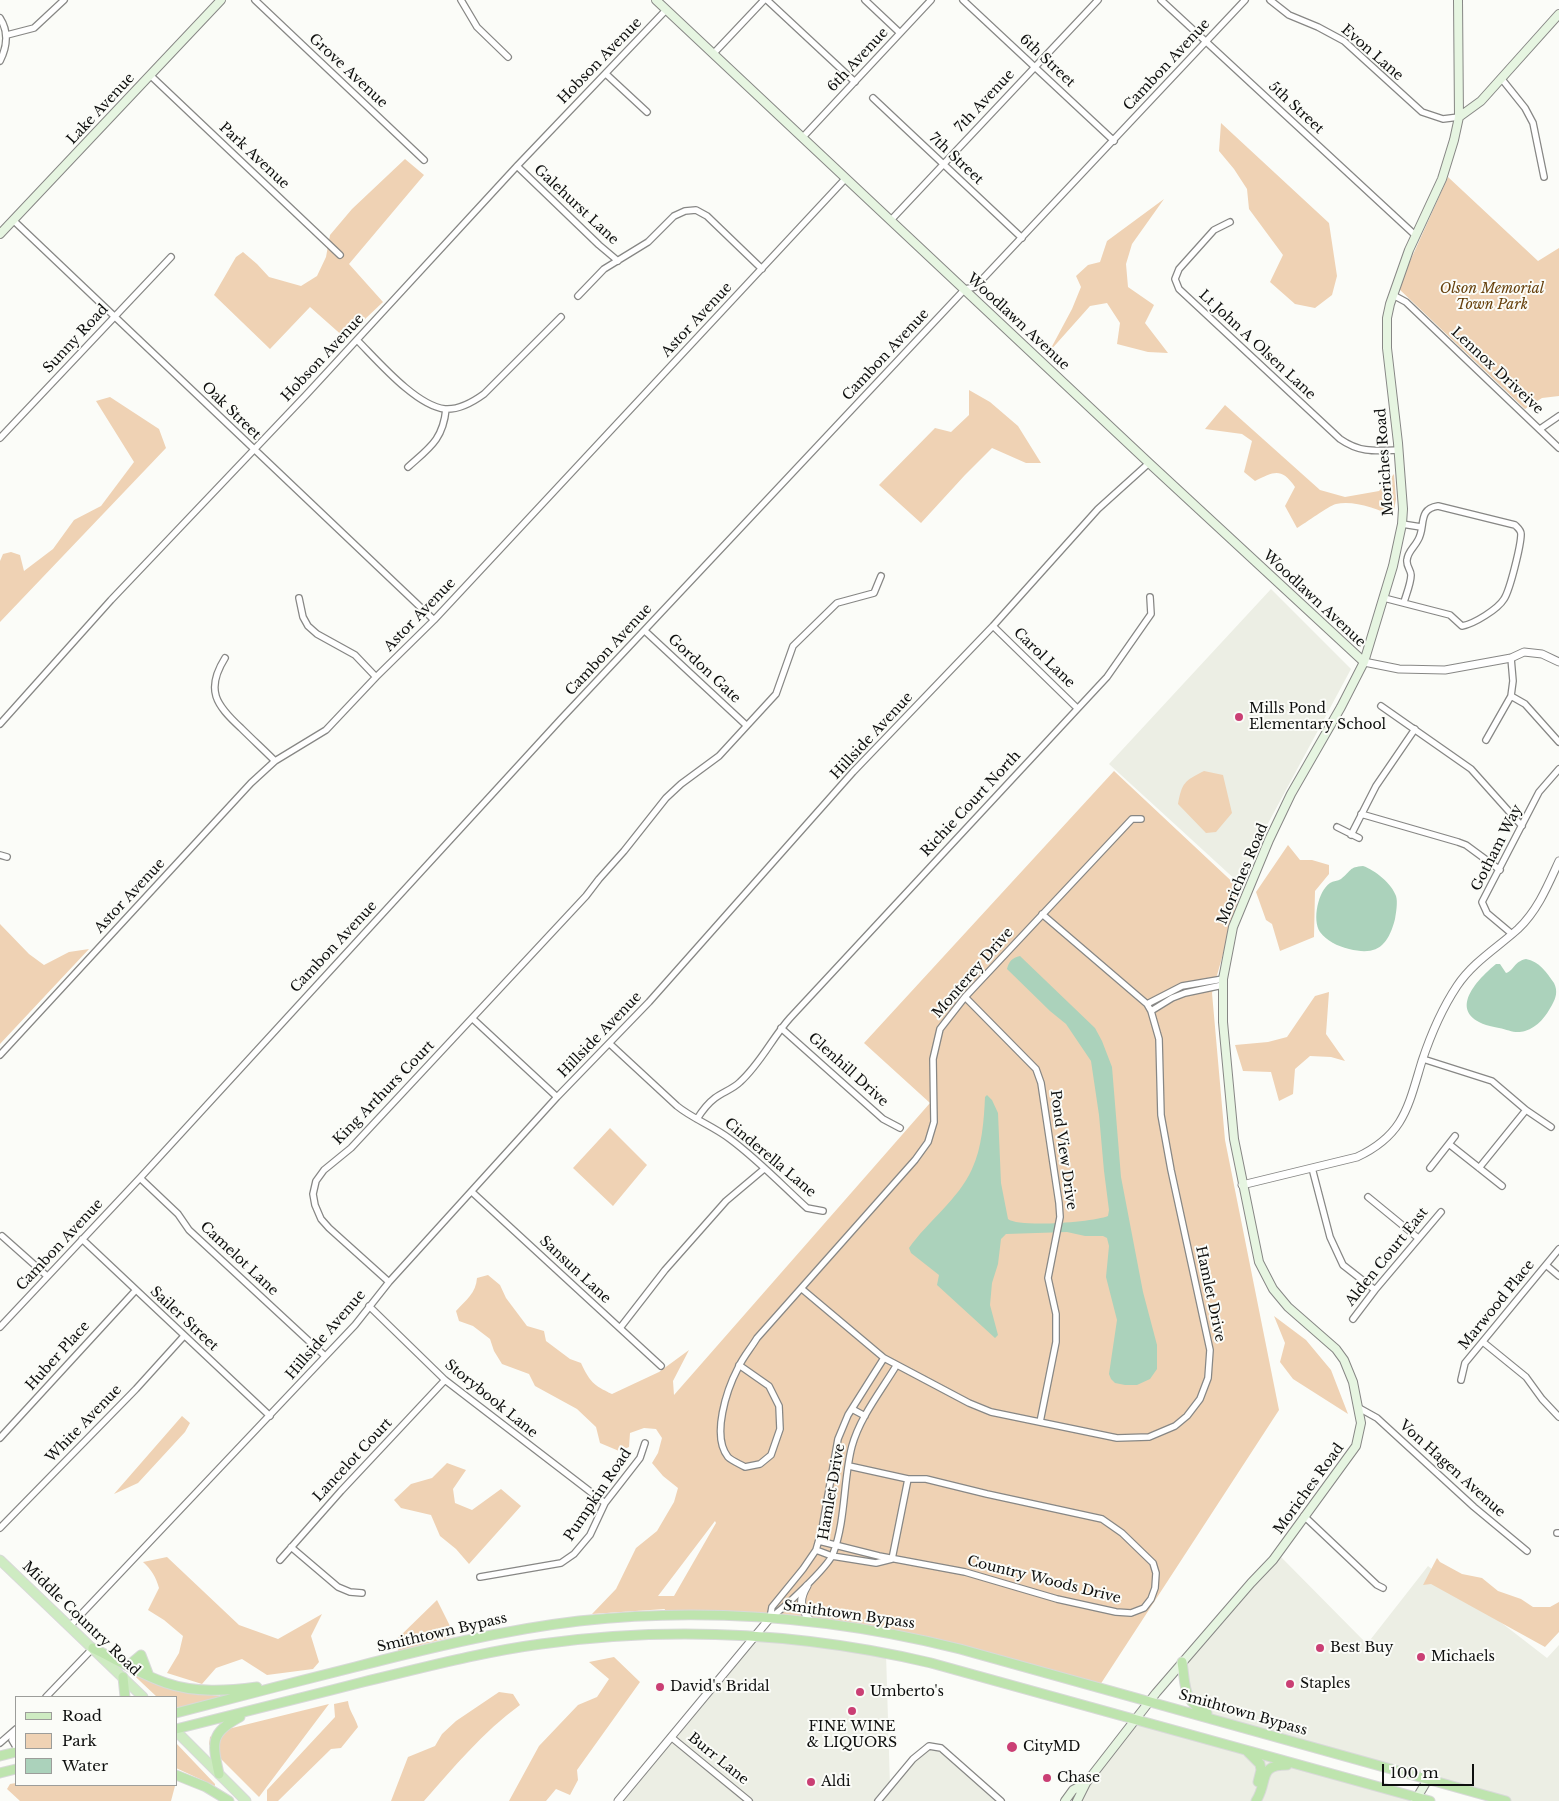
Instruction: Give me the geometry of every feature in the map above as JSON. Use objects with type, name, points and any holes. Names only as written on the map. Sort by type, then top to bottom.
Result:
[{"type":"highway","name":"Smithtown Bypass","points":[[178,1712],[460,1641],[549,1625],[602,1619],[670,1615],[770,1618],[810,1621],[872,1630],[939,1643],[1506,1801]]},
{"type":"highway","name":"Smithtown Bypass","points":[[178,1729],[450,1661],[539,1644],[650,1634],[756,1636],[850,1646],[961,1670],[1416,1799],[1430,1801]]},
{"type":"highway","points":[[93,1648],[149,1676],[174,1685],[205,1690],[231,1690],[292,1683]]},
{"type":"highway","points":[[128,1666],[141,1656],[149,1676]]},
{"type":"highway","points":[[1182,1662],[1185,1690],[1190,1702],[1198,1709],[1227,1723]]},
{"type":"highway","points":[[123,1677],[125,1696]]},
{"type":"highway","points":[[218,1774],[214,1746],[218,1734],[226,1725],[253,1710]]},
{"type":"highway","points":[[1245,1749],[1261,1766],[1255,1801]]},
{"type":"highway","points":[[0,1756],[15,1752]]},
{"type":"highway","points":[[1255,1801],[1260,1794],[1270,1767],[1298,1764]]},
{"type":"highway","points":[[178,1776],[229,1801]]},
{"type":"main road","name":"Lake Avenue","points":[[1,233],[221,0]]},
{"type":"main road","name":"Woodlawn Avenue","points":[[656,0],[1364,662]]},
{"type":"main road","name":"Moriches Road","points":[[1077,1801],[1086,1784],[1150,1701],[1182,1662],[1273,1560],[1356,1446],[1361,1423],[1353,1382],[1344,1360],[1336,1349],[1288,1307],[1269,1282],[1259,1262],[1242,1186],[1234,1139],[1223,1022],[1223,982],[1233,926],[1269,840],[1291,794],[1341,707],[1364,662],[1384,598],[1402,524],[1403,502],[1386,331],[1387,318],[1393,295],[1415,235],[1442,179],[1454,140],[1459,117],[1458,0]]},
{"type":"main road","points":[[1459,117],[1481,101],[1559,14]]},
{"type":"main road","name":"Middle Country Road","points":[[0,1560],[142,1696]]},
{"type":"main road","points":[[178,1732],[246,1801]]},
{"type":"main road","points":[[1416,1799],[1428,1779]]},
{"type":"main road","name":"Moriches Road","points":[[1065,1801],[1073,1790],[1086,1784]]},
{"type":"street","points":[[7,35],[34,28],[64,0]]},
{"type":"street","name":"Grove Avenue","points":[[255,0],[424,160]]},
{"type":"street","points":[[460,0],[477,27],[508,57]]},
{"type":"street","points":[[714,53],[765,0],[854,82]]},
{"type":"street","points":[[865,0],[900,33]]},
{"type":"street","name":"6th Avenue","points":[[803,137],[931,0]]},
{"type":"street","name":"6th Street","points":[[963,0],[1114,141]]},
{"type":"street","name":"7th Avenue","points":[[891,220],[1098,0]]},
{"type":"street","name":"5th Street","points":[[1161,0],[1415,235]]},
{"type":"street","name":"Cambon Avenue","points":[[0,1327],[645,631],[965,289],[975,287],[1245,0]]},
{"type":"street","name":"Evon Lane","points":[[1270,0],[1289,15],[1318,27],[1344,41],[1422,112],[1444,120],[1459,117]]},
{"type":"street","name":"Hobson Avenue","points":[[0,724],[111,600],[357,340],[517,166],[666,10]]},
{"type":"street","points":[[0,18],[7,35],[5,49],[0,61]]},
{"type":"street","points":[[606,74],[647,112]]},
{"type":"street","name":"Park Avenue","points":[[150,75],[340,255]]},
{"type":"street","points":[[1501,78],[1525,108],[1533,123],[1544,176]]},
{"type":"street","name":"7th Street","points":[[873,98],[1022,238]]},
{"type":"street","name":"Galehurst Lane","points":[[517,166],[618,261]]},
{"type":"street","name":"Astor Avenue","points":[[0,1055],[251,783],[275,761],[326,730],[434,620],[846,178]]},
{"type":"street","points":[[578,296],[604,269],[648,242],[674,216],[685,211],[696,210],[706,216],[762,269]]},
{"type":"street","name":"Oak Street","points":[[13,220],[434,620]]},
{"type":"street","name":"Lt John A Olsen Lane","points":[[1230,222],[1214,230],[1179,269],[1175,279],[1179,288],[1340,440],[1359,450],[1399,450]]},
{"type":"street","name":"Sunny Road","points":[[0,438],[171,257]]},
{"type":"street","name":"Lennox Driveive","points":[[1393,295],[1406,302],[1559,448]]},
{"type":"street","points":[[357,340],[408,390],[423,401],[446,409],[460,407],[475,401],[518,362],[561,317]]},
{"type":"street","points":[[408,467],[430,449],[436,441],[442,430],[446,409]]},
{"type":"street","points":[[1540,428],[1559,416]]},
{"type":"street","name":"Hillside Avenue","points":[[70,1626],[355,1325],[389,1282],[557,1097],[610,1044],[720,924],[853,772],[993,626],[1098,509],[1149,463]]},
{"type":"street","points":[[1384,598],[1450,615],[1462,626],[1471,624],[1500,604],[1505,597],[1518,552],[1520,530],[1515,525],[1438,506],[1431,507],[1427,510],[1421,526],[1419,540],[1409,552],[1406,563],[1411,575],[1404,602]]},
{"type":"street","points":[[1402,524],[1421,526]]},
{"type":"street","name":"King Arthurs Court","points":[[389,1282],[321,1219],[314,1205],[313,1194],[316,1181],[324,1170],[351,1148],[560,924],[624,851],[666,798],[680,784],[719,756],[776,694],[793,646],[837,604],[874,593],[881,576]]},
{"type":"street","name":"Richie Court North","points":[[781,1028],[1107,677],[1151,614],[1150,597]]},
{"type":"street","points":[[300,598],[303,617],[308,626],[316,634],[355,655],[376,677]]},
{"type":"street","name":"Carol Lane","points":[[993,626],[1077,708]]},
{"type":"street","name":"Gordon Gate","points":[[645,631],[746,725]]},
{"type":"street","points":[[1364,662],[1399,669],[1435,671],[1456,669],[1511,658],[1524,652],[1542,654],[1559,662]]},
{"type":"street","points":[[225,658],[217,671],[215,682],[214,692],[219,705],[228,717],[275,761]]},
{"type":"street","points":[[1486,740],[1511,696],[1513,680],[1511,658]]},
{"type":"street","points":[[1511,696],[1525,704],[1559,742]]},
{"type":"street","points":[[1381,706],[1471,769],[1522,826]]},
{"type":"street","points":[[1351,835],[1376,786],[1415,729]]},
{"type":"street","name":"Gotham Way","points":[[1512,934],[1487,913],[1482,902],[1540,792],[1559,769]]},
{"type":"street","points":[[1361,814],[1466,845],[1500,870]]},
{"type":"street","name":"Monterey Drive","points":[[739,1365],[769,1386],[779,1406],[780,1429],[771,1455],[760,1464],[745,1467],[728,1457],[721,1441],[720,1426],[730,1385],[739,1365],[757,1338],[915,1160],[928,1142],[934,1122],[933,1059],[940,1029],[965,997],[1132,819],[1142,819]]},
{"type":"street","points":[[1337,827],[1359,838]]},
{"type":"street","points":[[0,855],[7,857]]},
{"type":"street","points":[[1242,1186],[1357,1157],[1383,1142],[1399,1124],[1404,1114],[1413,1094],[1423,1059],[1444,1009],[1458,984],[1476,963],[1518,929],[1537,907],[1559,861]]},
{"type":"street","name":"Hamlet Drive","points":[[802,1289],[896,1366],[991,1412],[1117,1438],[1149,1437],[1175,1426],[1187,1416],[1200,1399],[1208,1378],[1210,1350],[1161,1115],[1159,1039],[1151,1010],[1147,1004],[1042,914]]},
{"type":"street","points":[[1147,1004],[1182,986],[1223,982]]},
{"type":"street","points":[[1151,1010],[1184,993],[1223,982]]},
{"type":"street","name":"Pond View Drive","points":[[965,997],[1036,1069],[1041,1083],[1060,1217],[1048,1278],[1056,1314],[1056,1342],[1040,1422]]},
{"type":"street","points":[[472,1019],[557,1097]]},
{"type":"street","points":[[697,1119],[703,1109],[715,1098],[740,1083],[765,1054],[772,1039],[781,1028]]},
{"type":"street","name":"Glenhill Drive","points":[[781,1028],[883,1119],[900,1128]]},
{"type":"street","name":"Cinderella Lane","points":[[610,1044],[677,1106],[732,1140],[807,1208],[823,1211]]},
{"type":"street","points":[[1423,1059],[1492,1081],[1526,1110],[1551,1127]]},
{"type":"street","points":[[1479,1168],[1526,1110]]},
{"type":"street","points":[[1430,1168],[1455,1136]]},
{"type":"street","points":[[1450,1144],[1502,1186]]},
{"type":"street","points":[[1312,1168],[1330,1237],[1343,1265],[1375,1290]]},
{"type":"street","points":[[620,1328],[665,1270],[726,1201],[764,1169]]},
{"type":"street","name":"Camelot Lane","points":[[140,1178],[178,1214],[189,1230],[325,1356]]},
{"type":"street","name":"Sansun Lane","points":[[472,1192],[661,1366]]},
{"type":"street","points":[[1368,1196],[1418,1238]]},
{"type":"street","name":"Alden Court East","points":[[1353,1319],[1440,1212]]},
{"type":"street","points":[[2,1236],[47,1276]]},
{"type":"street","name":"Sailer Street","points":[[82,1239],[135,1291],[270,1416]]},
{"type":"street","name":"Marwood Place","points":[[1461,1380],[1465,1363],[1559,1248]]},
{"type":"street","points":[[1546,1265],[1559,1276]]},
{"type":"street","name":"Huber Place","points":[[0,1438],[135,1291]]},
{"type":"street","name":"Storybook Lane","points":[[369,1306],[445,1380],[605,1503]]},
{"type":"street","name":"White Avenue","points":[[0,1528],[136,1389],[184,1336]]},
{"type":"street","points":[[1483,1342],[1526,1377],[1542,1399],[1559,1417]]},
{"type":"street","name":"Hamlet Drive","points":[[770,1618],[772,1607],[808,1563],[816,1550],[838,1439],[852,1409],[884,1358]]},
{"type":"street","name":"Hamlet Drive","points":[[770,1618],[782,1610],[806,1586],[832,1556],[845,1502],[845,1487],[852,1444],[865,1416],[896,1366]]},
{"type":"street","name":"Lancelot Court","points":[[280,1560],[445,1380]]},
{"type":"street","name":"Von Hagen Avenue","points":[[1359,1408],[1377,1418],[1474,1508],[1527,1551]]},
{"type":"street","points":[[852,1409],[865,1416]]},
{"type":"street","name":"Pumpkin Road","points":[[480,1577],[561,1563],[574,1554],[590,1535],[605,1503],[640,1458],[645,1444]]},
{"type":"street","name":"Country Woods Drive","points":[[819,1541],[892,1559],[965,1572],[1057,1599],[1131,1613],[1144,1608],[1151,1599],[1155,1588],[1156,1573],[1154,1563],[1122,1533],[1102,1518],[926,1479],[908,1478],[848,1466]]},
{"type":"street","points":[[892,1559],[908,1478]]},
{"type":"street","points":[[1304,1516],[1376,1585],[1383,1588]]},
{"type":"street","points":[[291,1546],[338,1587],[350,1592],[362,1593]]},
{"type":"street","name":"Country Woods Drive","points":[[816,1550],[832,1556],[876,1563],[892,1559]]},
{"type":"street","points":[[806,1586],[800,1603],[810,1621]]},
{"type":"street","points":[[618,1801],[770,1618]]},
{"type":"street","points":[[47,1696],[93,1648]]},
{"type":"street","points":[[0,1744],[15,1730]]},
{"type":"street","points":[[15,1731],[12,1738],[15,1746]]},
{"type":"street","name":"Burr Lane","points":[[671,1737],[749,1801]]},
{"type":"street","points":[[878,1801],[913,1759],[929,1746],[941,1748],[1001,1801]]},
{"type":"shaded area","name":"Mills Pond Elementary School","points":[[1271,589],[1351,669],[1258,842],[1239,883],[1109,764]]},
{"type":"shaded area","points":[[1281,1557],[1367,1644],[1428,1566],[1547,1658],[1559,1645],[1559,1801],[1508,1801],[1196,1714],[1188,1705],[1181,1691],[1180,1679],[1191,1657],[1251,1583]]},
{"type":"shaded area","points":[[755,1635],[886,1653],[890,1786],[929,1746],[941,1748],[1001,1801],[618,1801],[671,1737],[675,1740]]},
{"type":"shaded area","points":[[1136,1719],[1430,1801],[1077,1801]]},
{"type":"green space","points":[[1221,123],[1329,223],[1337,276],[1332,295],[1315,308],[1295,304],[1270,282],[1283,255],[1249,209],[1247,189],[1219,151]]},
{"type":"green space","points":[[405,159],[424,175],[349,264],[383,302],[345,338],[310,307],[270,349],[214,295],[236,257],[243,252],[269,277],[301,286],[317,276],[326,257],[330,235],[352,209]]},
{"type":"green space","name":"Olson Memorial Town Park","points":[[1448,177],[1538,261],[1559,248],[1559,396],[1542,398],[1525,409],[1398,288]]},
{"type":"green space","points":[[1164,199],[1132,244],[1126,264],[1128,287],[1154,305],[1145,323],[1168,353],[1148,352],[1117,344],[1120,323],[1107,303],[1090,306],[1049,352],[1072,309],[1081,287],[1076,276],[1088,265],[1100,262],[1107,241]]},
{"type":"green space","points":[[969,390],[990,402],[1018,426],[1041,463],[1026,463],[992,448],[921,523],[879,485],[935,428],[951,432],[969,415]]},
{"type":"green space","points":[[110,397],[159,429],[166,448],[0,622],[0,561],[3,554],[11,552],[20,555],[24,571],[53,549],[74,520],[101,506],[134,462],[96,401]]},
{"type":"green space","points":[[1225,405],[1320,490],[1345,497],[1379,491],[1394,474],[1396,499],[1393,516],[1365,506],[1343,503],[1328,508],[1297,528],[1285,506],[1295,487],[1286,476],[1277,473],[1267,475],[1255,481],[1244,472],[1252,441],[1242,434],[1205,429]]},
{"type":"green space","points":[[1114,771],[1241,890],[1212,993],[1225,1140],[1279,1410],[1100,1685],[855,1625],[664,1612],[665,1609],[592,1614],[616,1589],[636,1548],[657,1531],[674,1502],[678,1488],[663,1476],[652,1463],[658,1453],[662,1438],[656,1429],[644,1428],[630,1433],[629,1447],[619,1451],[600,1443],[596,1427],[577,1409],[535,1386],[529,1374],[502,1364],[494,1351],[490,1339],[473,1326],[459,1321],[456,1311],[473,1292],[477,1278],[488,1275],[500,1285],[506,1298],[527,1326],[544,1331],[546,1341],[570,1359],[581,1363],[593,1382],[612,1394],[659,1372],[689,1350],[673,1381],[674,1395],[930,1103],[864,1043]],"holes":[[[715,1521],[716,1523],[674,1596],[658,1596]]]},
{"type":"green space","points":[[1204,771],[1223,775],[1232,813],[1216,832],[1206,833],[1178,804],[1185,783]]},
{"type":"green space","points":[[1288,845],[1300,860],[1312,860],[1329,865],[1329,874],[1315,891],[1314,937],[1280,951],[1272,924],[1266,920],[1256,892]]},
{"type":"green space","points":[[0,924],[29,954],[44,965],[69,952],[89,949],[0,1044]]},
{"type":"green space","points":[[1329,992],[1326,1034],[1345,1061],[1331,1057],[1310,1056],[1295,1069],[1293,1094],[1279,1101],[1271,1072],[1243,1071],[1235,1045],[1268,1042],[1287,1037],[1315,996]]},
{"type":"green space","points":[[610,1128],[647,1165],[613,1206],[573,1168]]},
{"type":"green space","points":[[1274,1316],[1306,1340],[1331,1370],[1348,1414],[1293,1379],[1280,1362],[1285,1343]]},
{"type":"green space","points":[[182,1416],[190,1423],[185,1432],[138,1483],[114,1494]]},
{"type":"green space","points":[[447,1463],[466,1470],[453,1489],[455,1503],[472,1510],[501,1489],[521,1506],[469,1564],[456,1549],[440,1536],[431,1515],[401,1508],[394,1500],[411,1484],[432,1478]]},
{"type":"green space","points":[[167,1557],[239,1625],[278,1639],[322,1614],[311,1636],[319,1662],[313,1669],[267,1675],[242,1659],[216,1668],[202,1684],[167,1673],[179,1653],[183,1636],[164,1620],[148,1610],[159,1588],[153,1574],[143,1562]]},
{"type":"green space","points":[[1437,1558],[1440,1562],[1462,1574],[1482,1578],[1498,1591],[1521,1599],[1533,1607],[1550,1607],[1559,1602],[1559,1632],[1545,1647],[1431,1584],[1423,1585]]},
{"type":"green space","points":[[437,1600],[455,1636],[398,1651],[397,1639]]},
{"type":"green space","points":[[614,1657],[640,1682],[577,1770],[578,1780],[570,1795],[556,1789],[546,1801],[509,1801],[539,1746],[578,1705],[597,1697],[609,1679],[589,1662]]},
{"type":"green space","points":[[123,1665],[186,1692],[228,1697],[178,1710],[178,1696],[156,1696]]},
{"type":"green space","points":[[499,1692],[513,1694],[520,1705],[481,1738],[424,1801],[391,1801],[408,1757],[435,1746],[442,1734],[456,1721]]},
{"type":"green space","points":[[348,1701],[358,1727],[341,1748],[331,1749],[278,1801],[267,1801],[267,1790],[335,1717],[334,1704]]},
{"type":"green space","points":[[329,1704],[259,1797],[212,1750],[209,1744],[210,1737],[216,1732]]},
{"type":"green space","points":[[178,1745],[215,1784],[215,1786],[178,1769]]},
{"type":"green space","points":[[15,1783],[15,1786],[175,1786],[171,1801],[20,1801],[7,1789],[10,1784]]},
{"type":"water","points":[[1363,866],[1378,874],[1387,882],[1396,896],[1397,908],[1392,928],[1385,942],[1374,950],[1359,951],[1340,946],[1326,938],[1318,927],[1316,913],[1322,892],[1331,882],[1341,879],[1353,868]]},
{"type":"water","points":[[1020,956],[1095,1028],[1112,1067],[1121,1177],[1143,1292],[1157,1345],[1157,1369],[1150,1379],[1137,1385],[1115,1383],[1109,1374],[1117,1320],[1106,1277],[1109,1246],[1107,1238],[1067,1232],[1006,1234],[1001,1239],[998,1264],[992,1283],[990,1305],[998,1335],[995,1338],[937,1285],[939,1275],[911,1253],[909,1248],[959,1191],[972,1169],[980,1143],[985,1097],[987,1095],[992,1100],[998,1113],[1001,1183],[1008,1219],[1015,1222],[1041,1224],[1088,1220],[1108,1216],[1109,1210],[1099,1115],[1091,1061],[1066,1024],[1007,969],[1011,960]]},
{"type":"water","points":[[1526,959],[1535,962],[1542,968],[1554,983],[1556,989],[1553,1002],[1541,1021],[1530,1029],[1518,1032],[1483,1024],[1473,1018],[1468,1010],[1467,1002],[1470,992],[1477,983],[1496,964],[1500,964],[1506,973],[1519,962]]},
{"type":"place","name":"Mills Pond Elementary School","points":[[1239,717]]},
{"type":"place","name":"Best Buy","points":[[1320,1648]]},
{"type":"place","name":"Michaels","points":[[1421,1657]]},
{"type":"place","name":"Staples","points":[[1290,1684]]},
{"type":"place","name":"David's Bridal","points":[[660,1687]]},
{"type":"place","name":"Umberto's","points":[[860,1692]]},
{"type":"place","name":"FINE WINE & LIQUORS","points":[[852,1711]]},
{"type":"place","name":"CityMD","points":[[1012,1747]]},
{"type":"place","name":"Chase","points":[[1047,1778]]},
{"type":"place","name":"Aldi","points":[[811,1782]]}]
